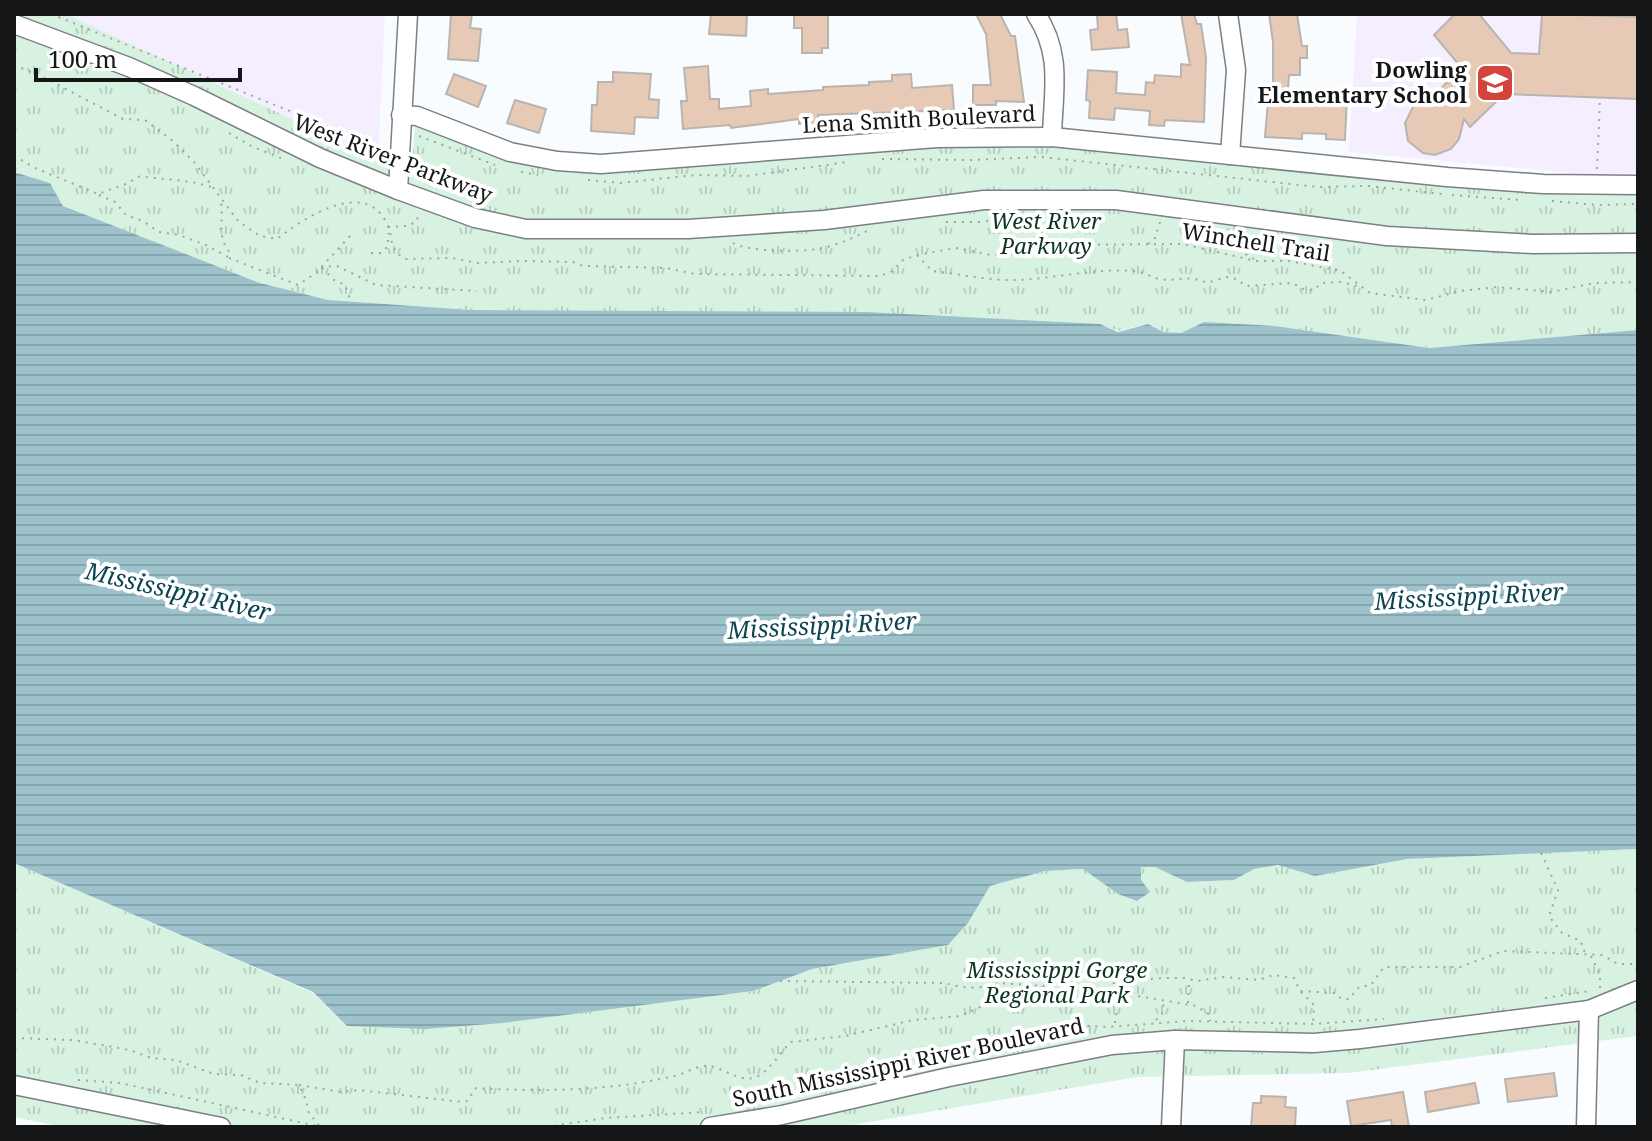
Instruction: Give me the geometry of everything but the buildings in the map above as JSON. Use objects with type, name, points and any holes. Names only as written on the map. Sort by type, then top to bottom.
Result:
[{"type":"street","points":[[398,190],[408,14]]},
{"type":"street","points":[[1036,14],[1052,44],[1056,70],[1052,137]]},
{"type":"street","points":[[1228,14],[1236,70],[1230,155]]},
{"type":"street","name":"West River Parkway","points":[[14,24],[142,73],[320,158],[398,190],[475,218],[541,230],[758,226],[984,200],[1077,198],[1116,200],[1387,236],[1533,244],[1638,243]]},
{"type":"street","name":"Lena Smith Boulevard","points":[[401,115],[417,116],[510,152],[557,161],[601,164],[937,138],[1052,137],[1543,184],[1638,185]]},
{"type":"street","name":"South Mississippi River Boulevard","points":[[710,1127],[782,1115],[949,1077],[1112,1045],[1175,1040],[1314,1043],[1589,1010],[1638,990]]},
{"type":"street","points":[[1586,1127],[1589,1010]]},
{"type":"street","points":[[1171,1127],[1175,1040]]},
{"type":"street","points":[[14,1085],[221,1127]]},
{"type":"path","points":[[51,14],[334,129],[381,152]]},
{"type":"path","points":[[1596,177],[1600,98]]},
{"type":"path","points":[[418,136],[504,167]]},
{"type":"path","points":[[14,156],[115,202],[126,215],[143,221],[159,232],[192,240],[298,285],[321,267],[351,235]]},
{"type":"path","points":[[881,159],[1042,157],[1318,187],[1362,186],[1521,200]]},
{"type":"path","points":[[585,180],[621,183],[695,175],[747,176],[853,161]]},
{"type":"path","points":[[515,170],[541,175]]},
{"type":"path","points":[[98,194],[140,176],[166,181],[191,180],[214,188]]},
{"type":"path","points":[[221,198],[219,231],[230,253],[228,257]]},
{"type":"path","points":[[1543,199],[1597,205],[1638,204]]},
{"type":"path","points":[[388,227],[408,226],[417,221],[418,213]]},
{"type":"path","points":[[941,221],[980,222],[1023,216]]},
{"type":"path","name":"Winchell Trail","points":[[1161,219],[1155,238],[1147,245],[1183,244],[1256,261],[1289,261],[1341,271],[1370,293],[1426,300],[1460,291],[1497,287],[1552,292],[1594,283],[1638,282]]},
{"type":"path","points":[[729,240],[739,246],[813,250],[846,241],[869,230]]},
{"type":"path","points":[[1242,231],[1242,252],[1256,261]]},
{"type":"path","points":[[371,253],[381,253],[388,246],[386,233],[389,232]]},
{"type":"path","points":[[917,255],[932,271],[974,275],[989,280],[1019,280],[1113,270],[1140,272],[1159,279],[1193,277],[1207,283],[1226,277],[1246,286],[1293,283],[1305,290],[1313,290],[1322,283],[1341,282],[1359,286]]},
{"type":"path","points":[[321,267],[337,266],[376,285],[477,291]]},
{"type":"path","points":[[321,267],[334,280],[345,285],[351,302]]},
{"type":"path","points":[[1541,853],[1558,890],[1549,916],[1562,933],[1581,941],[1583,950],[1589,954],[1600,975],[1600,989]]},
{"type":"path","points":[[1300,991],[1335,993],[1342,999],[1349,999],[1359,987],[1371,985],[1384,967],[1460,967],[1503,951],[1602,955],[1624,965],[1635,964],[1638,958]]},
{"type":"path","points":[[1113,992],[1114,981],[1167,978],[1197,981],[1224,977],[1259,980],[1273,975],[1294,978],[1300,991],[1314,1005],[1313,1024]]},
{"type":"path","points":[[1188,1005],[1189,979]]},
{"type":"path","points":[[780,981],[945,983],[956,987],[989,987],[997,983],[1077,988],[1188,1005],[1203,1009],[1210,1015],[1211,1022]]},
{"type":"path","points":[[14,1038],[73,1040],[130,1050],[151,1058],[176,1060],[214,1074],[241,1075],[260,1083],[463,1102],[476,1088],[552,1091],[586,1088],[676,1076],[707,1065],[741,1078],[750,1078],[766,1070],[791,1042],[845,1036],[913,1020],[961,1016],[982,1006],[1076,997],[1077,988]]},
{"type":"path","points":[[1115,1026],[1119,993]]},
{"type":"path","points":[[1154,1022],[1162,1014],[1164,1000]]},
{"type":"path","points":[[66,1079],[120,1083],[321,1127]]},
{"type":"path","points":[[299,1085],[307,1102],[307,1110],[321,1127]]},
{"type":"shaded area","points":[[66,14],[385,14],[378,159],[334,138]]},
{"type":"shaded area","name":"Dowling Elementary School","points":[[1357,14],[1638,14],[1638,173],[1592,175],[1349,152]]},
{"type":"green space","name":"West River Parkway","points":[[14,14],[66,14],[378,159],[412,162],[415,125],[508,160],[1052,145],[1638,194],[1638,330],[1429,348],[1275,326],[1204,322],[1181,333],[1163,332],[1148,324],[1118,331],[1100,324],[471,310],[328,300],[260,283],[63,206],[50,183],[14,172]]},
{"type":"green space","name":"Mississippi Gorge Regional Park","points":[[1638,849],[1638,1036],[1348,1073],[1137,1077],[840,1127],[63,1127],[14,1117],[14,863],[313,993],[347,1026],[503,1023],[753,991],[812,969],[948,945],[968,923],[990,886],[1045,871],[1083,869],[1118,894],[1141,880],[1141,867],[1155,867],[1188,882],[1234,880],[1254,869],[1279,865],[1315,876],[1407,859]]},
{"type":"water","name":"Mississippi River","points":[[14,172],[50,183],[63,206],[260,283],[328,300],[471,310],[866,312],[1100,324],[1118,332],[1148,324],[1163,332],[1181,333],[1204,322],[1275,326],[1429,348],[1638,330],[1638,849],[1407,859],[1315,876],[1278,865],[1254,869],[1234,880],[1187,882],[1155,867],[1141,867],[1141,880],[1150,892],[1137,901],[1118,894],[1083,869],[1045,871],[990,886],[968,923],[948,945],[812,969],[753,991],[503,1023],[425,1029],[347,1026],[313,992],[14,863]]},
{"type":"place","name":"Dowling Elementary School","points":[[1495,83]]}]
